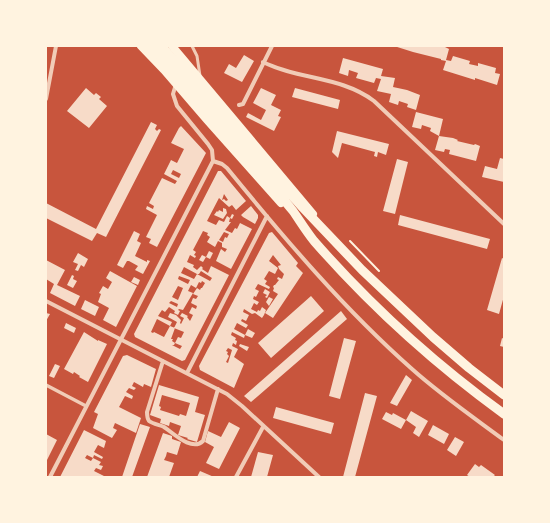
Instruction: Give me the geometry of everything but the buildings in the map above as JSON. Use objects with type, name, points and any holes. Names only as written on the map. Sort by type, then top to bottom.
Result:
[{"type":"main road","points":[[141,46],[314,240],[359,288],[403,331],[504,414]]},
{"type":"main road","points":[[150,46],[178,75],[230,136],[293,212],[314,240]]},
{"type":"main road","points":[[161,46],[303,208],[380,289],[469,368],[504,395]]},
{"type":"main road","points":[[172,46],[299,196],[332,238]]},
{"type":"street","points":[[46,99],[56,46]]},
{"type":"street","points":[[239,105],[243,104],[272,46]]},
{"type":"street","points":[[264,62],[275,68],[346,85],[365,94],[504,224]]},
{"type":"street","points":[[50,477],[213,161],[212,150],[177,106],[173,94],[176,84]]},
{"type":"street","points":[[213,161],[222,164],[227,168],[266,216],[338,297],[393,352],[442,394],[504,440]]},
{"type":"street","points":[[187,373],[266,216]]},
{"type":"street","points":[[46,301],[218,389],[234,399],[319,477]]},
{"type":"street","points":[[163,361],[147,416],[151,422],[165,428],[182,440],[198,444],[203,442],[218,389]]},
{"type":"street","points":[[46,385],[86,406]]},
{"type":"street","points":[[236,477],[263,426]]},
{"type":"lane","points":[[192,46],[200,67],[200,78]]},
{"type":"path","points":[[345,236],[382,275]]}]
